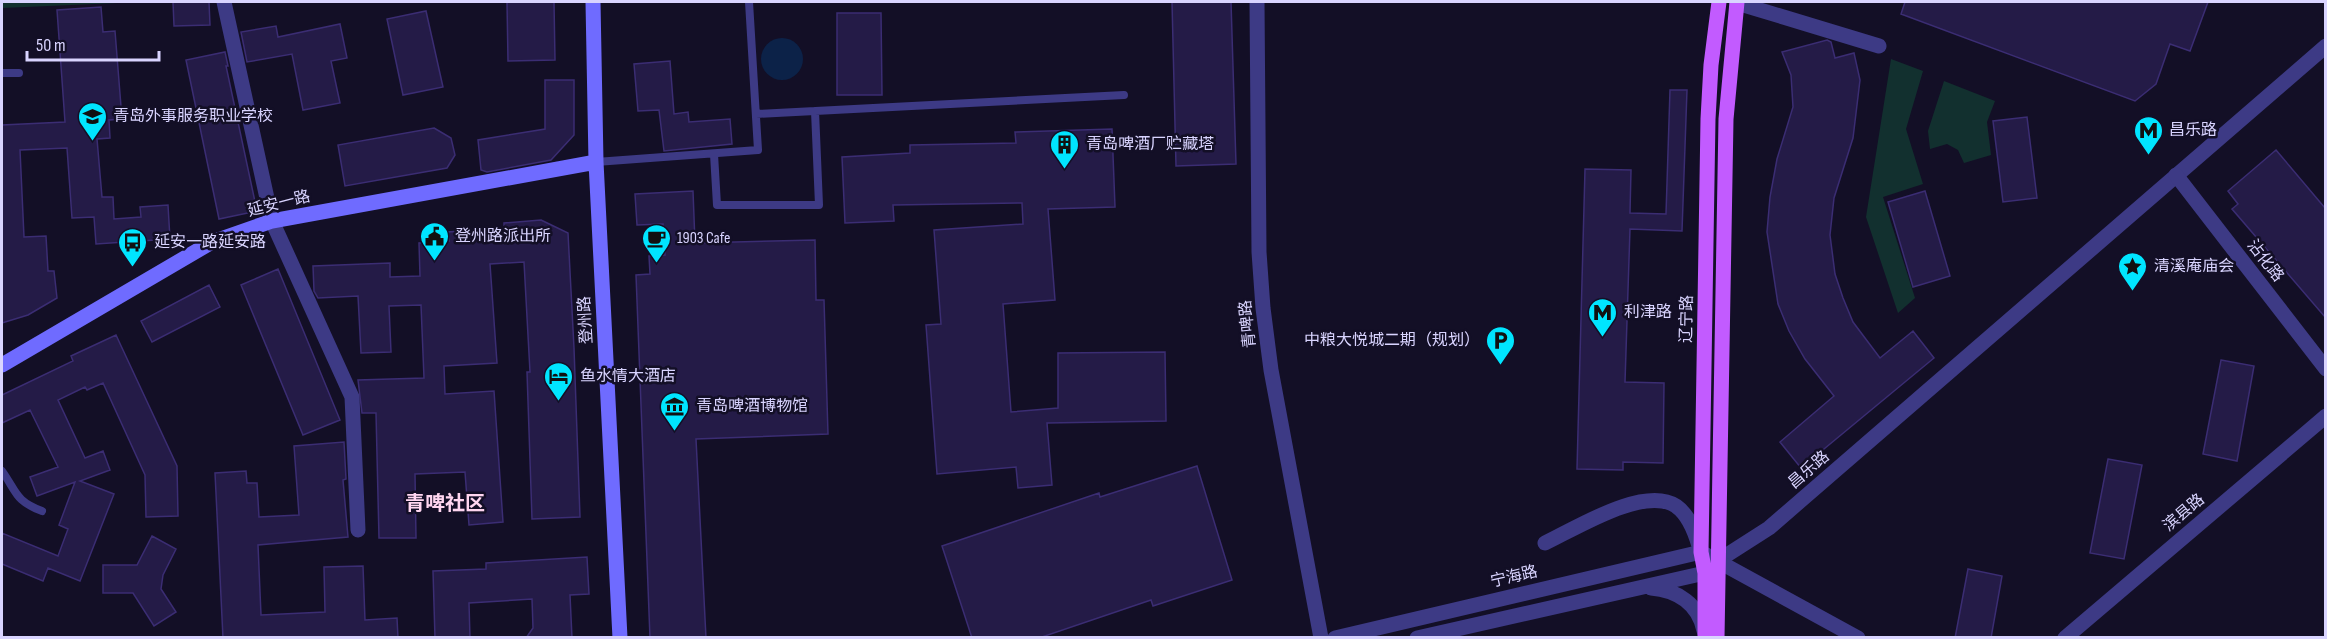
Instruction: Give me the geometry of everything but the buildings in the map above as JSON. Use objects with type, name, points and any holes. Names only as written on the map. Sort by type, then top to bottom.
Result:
[{"type":"main road","name":"登州路","points":[[593,2],[596,162],[620,638]]},
{"type":"main road","name":"辽宁路","points":[[1709,637],[1705,573],[1701,552],[1708,119],[1711,65],[1719,2]]},
{"type":"main road","points":[[1709,637],[1719,560],[1726,119],[1737,2]]},
{"type":"main road","name":"延安一路","points":[[2,364],[212,242],[273,221],[596,162]]},
{"type":"street","points":[[224,2],[273,221],[352,398],[358,530]]},
{"type":"street","name":"青啤路","points":[[1257,2],[1259,252],[1263,308],[1271,370],[1322,638]]},
{"type":"street","points":[[1737,2],[1879,46]]},
{"type":"street","name":"昌乐路","points":[[1719,560],[1769,528],[2325,46]]},
{"type":"street","name":"沾化路","points":[[2176,175],[2325,369]]},
{"type":"street","name":"滨县路","points":[[2065,638],[2325,416]]},
{"type":"street","name":"宁海路","points":[[1335,638],[1701,552],[1694,527],[1676,506],[1657,499],[1618,508],[1545,543]]},
{"type":"street","points":[[1701,552],[1858,638]]},
{"type":"street","points":[[1417,638],[1705,573],[1719,560]]},
{"type":"street","points":[[1645,588],[1667,590],[1681,597],[1701,619],[1709,637]]},
{"type":"lane","points":[[596,162],[758,150],[749,2]]},
{"type":"lane","points":[[2,74],[19,73]]},
{"type":"lane","points":[[756,114],[1124,95]]},
{"type":"lane","points":[[714,154],[717,205],[819,205],[815,111]]},
{"type":"lane","points":[[2,471],[11,489],[25,505],[42,511]]},
{"type":"green space","points":[[2,2],[141,2],[2,8]]},
{"type":"green space","points":[[1891,59],[1923,71],[1906,129],[1923,184],[1883,197],[1915,298],[1898,313],[1866,217]]},
{"type":"green space","points":[[1944,81],[1995,101],[1987,122],[1991,155],[1964,163],[1958,150],[1947,144],[1930,149],[1928,131]]},
{"type":"water","points":[[782,38],[797,44],[803,59],[797,74],[782,80],[767,74],[761,59],[767,44]]},
{"type":"place","name":"青岛外事服务职业学校","points":[[92,142]]},
{"type":"place","name":"昌乐路","points":[[2148,156]]},
{"type":"place","name":"青岛啤酒厂贮藏塔","points":[[1065,170]]},
{"type":"place","name":"登州路派出所","points":[[434,262]]},
{"type":"place","name":"1903 Cafe","points":[[656,264]]},
{"type":"place","name":"延安一路延安路","points":[[133,268]]},
{"type":"place","name":"清溪庵庙会","points":[[2133,292]]},
{"type":"place","name":"利津路","points":[[1603,338]]},
{"type":"place","name":"中粮大悦城二期（规划）","points":[[1501,366]]},
{"type":"place","name":"鱼水情大酒店","points":[[559,402]]},
{"type":"place","name":"青岛啤酒博物馆","points":[[675,432]]},
{"type":"district","name":"青啤社区","points":[[445,504]]}]
